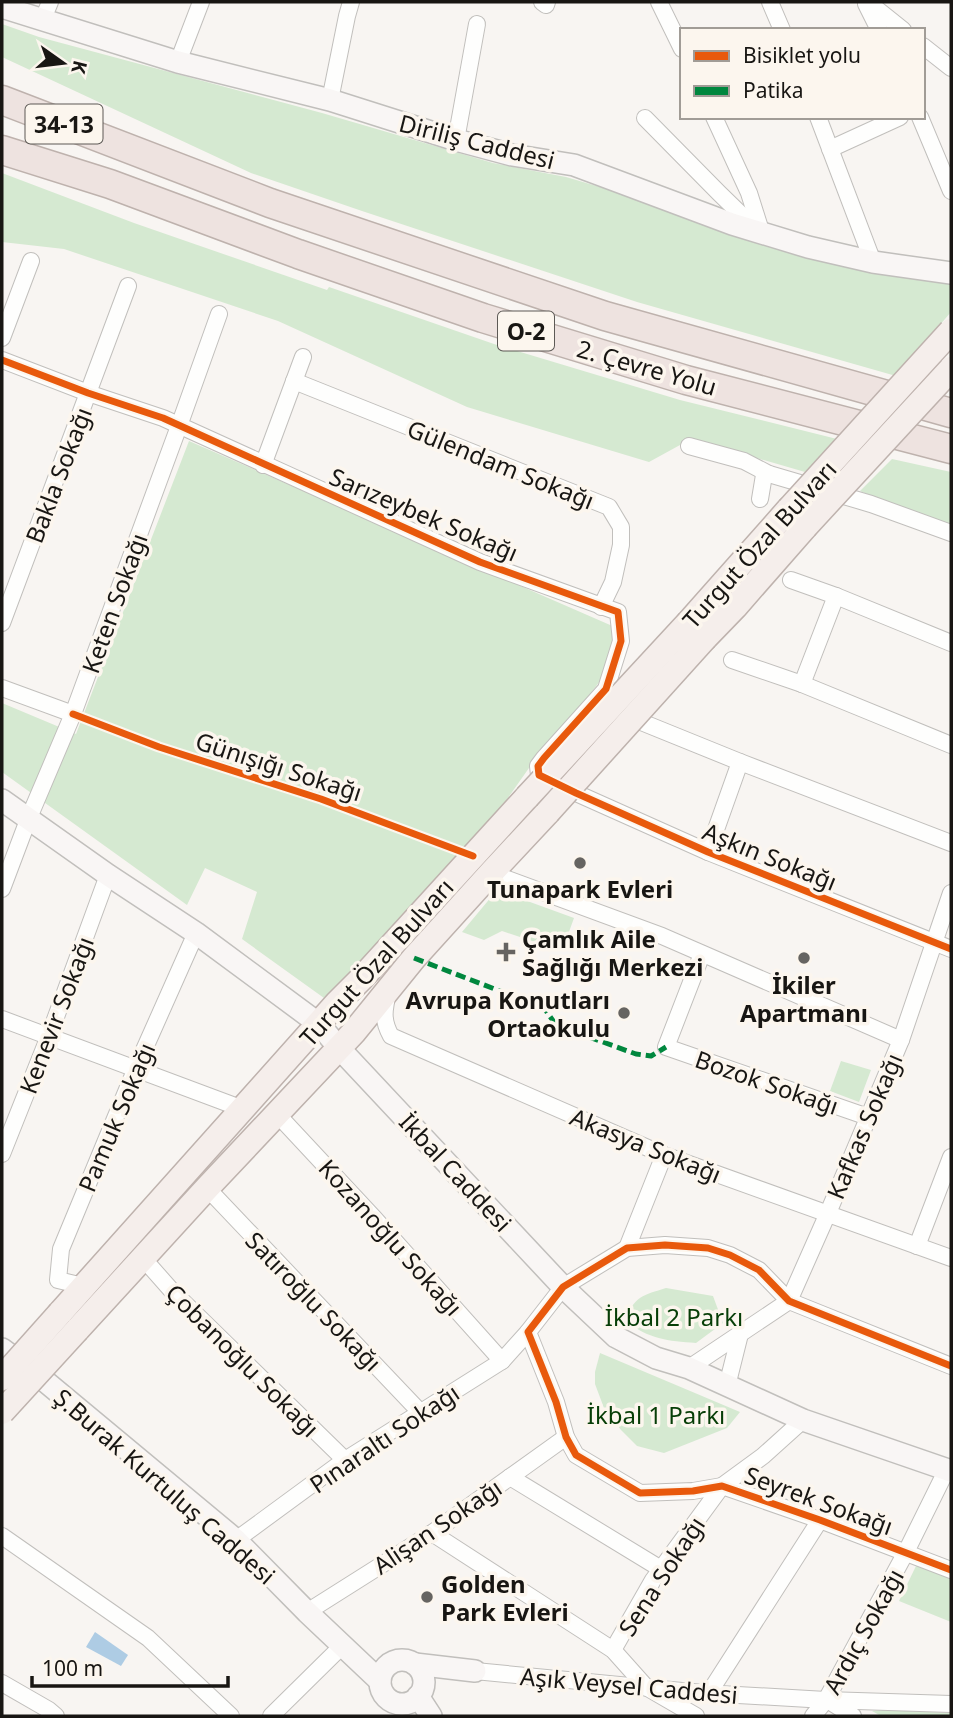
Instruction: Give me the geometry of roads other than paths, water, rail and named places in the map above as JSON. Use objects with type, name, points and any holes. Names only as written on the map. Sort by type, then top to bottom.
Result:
[{"type":"highway","points":[[2,89],[126,148]]},
{"type":"highway","name":"34-13","points":[[2,100],[126,148]]},
{"type":"highway","name":"34-13","points":[[2,136],[110,184]]},
{"type":"highway","name":"2. Çevre Yolu","points":[[126,148],[270,203],[605,316],[951,413]]},
{"type":"highway","points":[[2,150],[110,184]]},
{"type":"highway","name":"2. Çevre Yolu","points":[[110,184],[298,254],[483,318],[686,380],[951,449]]},
{"type":"main road","name":"Turgut Özal Bulvarı","points":[[2,1378],[142,1257],[339,1048],[414,958],[548,812],[697,630],[797,518],[951,331]]},
{"type":"main road","name":"Turgut Özal Bulvarı","points":[[797,518],[951,369]]},
{"type":"main road","name":"Turgut Özal Bulvarı","points":[[2,1412],[69,1321],[83,1286],[337,1003],[362,979],[527,797],[697,630]]},
{"type":"street","points":[[178,62],[201,2]]},
{"type":"street","points":[[330,100],[351,2]]},
{"type":"street","points":[[659,2],[680,44]]},
{"type":"street","points":[[770,2],[781,28]]},
{"type":"street","points":[[866,2],[878,28]]},
{"type":"street","points":[[866,2],[900,28]]},
{"type":"street","name":"Diriliş Caddesi","points":[[2,7],[46,11],[178,62],[330,100],[512,155],[574,165],[732,224],[808,247],[873,262],[951,273]]},
{"type":"street","points":[[456,140],[477,24]]},
{"type":"street","points":[[925,48],[951,68]]},
{"type":"street","points":[[645,118],[761,233]]},
{"type":"street","points":[[714,119],[749,193],[761,233]]},
{"type":"street","points":[[819,119],[873,262]]},
{"type":"street","points":[[830,149],[896,119]]},
{"type":"street","points":[[921,119],[951,191]]},
{"type":"street","points":[[2,338],[31,261]]},
{"type":"street","name":"Bakla Sokağı","points":[[2,623],[128,286]]},
{"type":"street","name":"Keten Sokağı","points":[[2,888],[73,714],[219,314]]},
{"type":"street","points":[[263,464],[303,357]]},
{"type":"street","name":"Sarızeybek Sokağı","points":[[2,360],[163,418],[480,562],[618,612],[621,641],[606,689],[538,766],[539,775],[576,793]]},
{"type":"street","name":"Gülendam Sokağı","points":[[294,381],[609,508],[621,527],[621,544],[613,582],[601,607]]},
{"type":"street","points":[[688,446],[744,461],[769,474],[871,504],[951,533]]},
{"type":"street","points":[[760,499],[764,475],[769,474]]},
{"type":"street","points":[[791,580],[951,643]]},
{"type":"street","points":[[802,684],[836,596]]},
{"type":"street","points":[[732,660],[802,684],[951,745]]},
{"type":"street","points":[[2,688],[73,714]]},
{"type":"street","points":[[594,703],[951,843]]},
{"type":"street","points":[[708,852],[740,762]]},
{"type":"street","name":"Aşkın Sokağı","points":[[576,793],[708,852],[951,949]]},
{"type":"street","name":"İkbal Caddesi","points":[[2,800],[196,933],[319,1024],[563,1287],[616,1338],[656,1358],[689,1368],[803,1420],[949,1470]]},
{"type":"street","points":[[491,873],[662,936],[901,1040]]},
{"type":"street","name":"Kenevir Sokağı","points":[[2,1154],[108,875]]},
{"type":"street","name":"Kafkas Sokağı","points":[[789,1300],[901,1040],[951,893]]},
{"type":"street","name":"Pamuk Sokağı","points":[[83,1286],[58,1280],[61,1250],[136,1068],[196,933]]},
{"type":"street","name":"Bozok Sokağı","points":[[702,954],[666,1047],[868,1117]]},
{"type":"street","name":"Akasya Sokağı","points":[[389,991],[384,1014],[385,1026],[391,1037],[664,1155],[951,1258]]},
{"type":"street","points":[[2,1019],[243,1109]]},
{"type":"street","name":"Kozanoğlu Sokağı","points":[[277,1114],[502,1361]]},
{"type":"street","points":[[627,1248],[664,1155]]},
{"type":"street","points":[[917,1246],[951,1157]]},
{"type":"street","name":"Satıroğlu Sokağı","points":[[206,1188],[421,1413]]},
{"type":"street","points":[[528,1332],[563,1287],[627,1248],[665,1245],[708,1248],[730,1255],[760,1270],[789,1300],[951,1366]]},
{"type":"street","name":"Çobanoğlu Sokağı","points":[[142,1257],[172,1292],[345,1460]]},
{"type":"street","points":[[689,1368],[789,1300]]},
{"type":"street","name":"Pınaraltı Sokağı","points":[[236,1540],[345,1460],[502,1361],[528,1332]]},
{"type":"street","name":"Seyrek Sokağı","points":[[528,1332],[556,1402],[566,1437],[576,1455],[640,1493],[693,1491],[722,1486],[951,1570]]},
{"type":"street","points":[[727,1386],[740,1334]]},
{"type":"street","name":"Ş.Burak Kurtuluş Caddesi","points":[[2,1349],[40,1377],[236,1540],[347,1649],[385,1671]]},
{"type":"street","name":"Sena Sokağı","points":[[613,1650],[661,1569],[722,1486],[803,1420]]},
{"type":"street","name":"Alişan Sokağı","points":[[307,1612],[432,1533],[566,1437]]},
{"type":"street","name":"Ardıç Sokağı","points":[[813,1716],[826,1700],[949,1470]]},
{"type":"street","points":[[510,1477],[661,1569]]},
{"type":"street","points":[[709,1693],[820,1520]]},
{"type":"street","points":[[432,1533],[613,1650],[646,1687],[696,1716]]},
{"type":"street","points":[[2,1535],[148,1638],[231,1716]]},
{"type":"street","points":[[271,1716],[347,1649]]},
{"type":"street","points":[[420,1691],[400,1709],[383,1694],[385,1671],[403,1660],[415,1664],[421,1672],[420,1691],[431,1716]]},
{"type":"street","name":"Aşık Veysel Caddesi","points":[[415,1664],[709,1693],[951,1704]]},
{"type":"street","name":"Aşık Veysel Caddesi","points":[[420,1691],[475,1671]]},
{"type":"street","points":[[2,1683],[49,1714]]},
{"type":"street","points":[[826,1700],[853,1716]]},
{"type":"water","points":[[95,1632],[128,1655],[121,1666],[86,1647]]},
{"type":"place","name":"Tunapark Evleri","points":[[580,863]]},
{"type":"place","name":"Çamlık Aile Sağlığı Merkezi","points":[[506,952]]},
{"type":"place","name":"İkiler Apartmanı","points":[[804,958]]},
{"type":"place","name":"Avrupa Konutları Ortaokulu","points":[[624,1013]]},
{"type":"place","name":"Golden Park Evleri","points":[[427,1597]]},
{"type":"park label","name":"İkbal 2 Parkı","points":[[674,1316]]},
{"type":"park label","name":"İkbal 1 Parkı","points":[[656,1414]]}]
